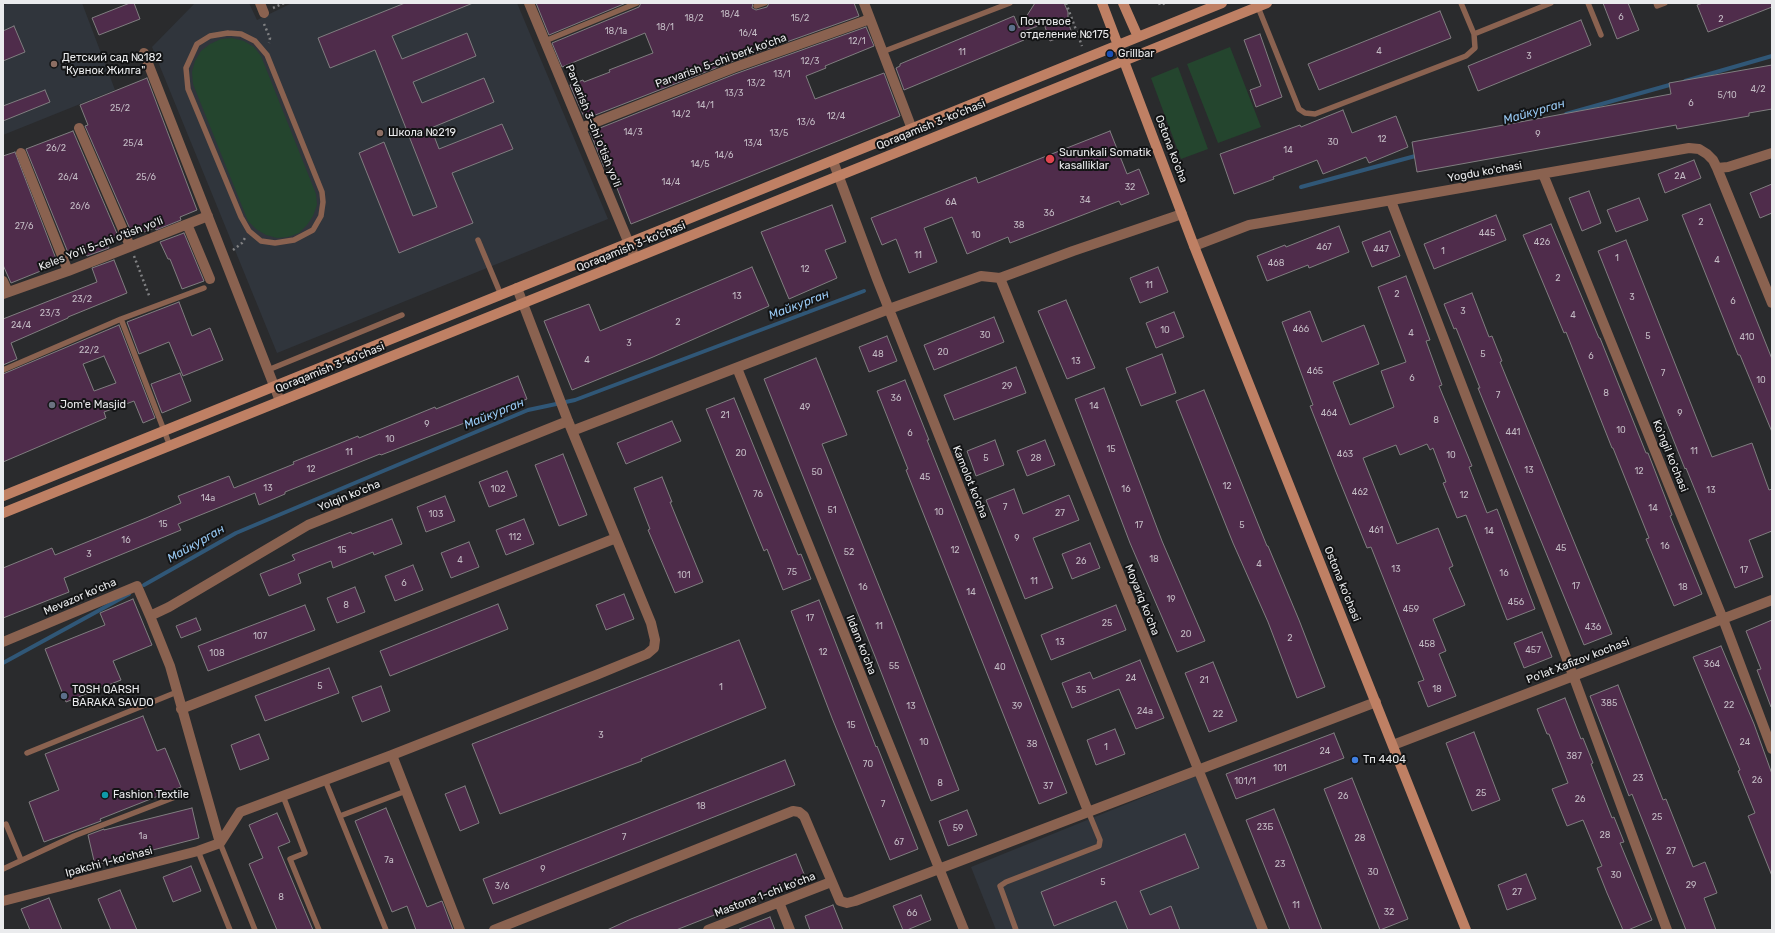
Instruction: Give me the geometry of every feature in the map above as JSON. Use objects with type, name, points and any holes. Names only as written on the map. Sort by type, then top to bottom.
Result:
[{"type":"main road","name":"Ostona ko'cha","points":[[1102,3],[1125,60],[1194,246]]},
{"type":"main road","points":[[1123,3],[1138,37],[1125,60]]},
{"type":"main road","name":"Qoraqamish 3-ko'chasi","points":[[3,496],[1222,3]]},
{"type":"main road","name":"Qoraqamish 3-ko'chasi","points":[[3,513],[1263,5]]},
{"type":"main road","name":"Ostona ko'chasi","points":[[1194,246],[1466,930]]},
{"type":"street","name":"Parvarish 3-chi o'tish yo'li","points":[[529,3],[635,258]]},
{"type":"street","points":[[864,3],[912,129]]},
{"type":"street","name":"Parvarish 5-chi berk ko'cha","points":[[581,128],[733,68],[870,19]]},
{"type":"street","points":[[144,53],[280,401]]},
{"type":"street","points":[[79,128],[130,246]]},
{"type":"street","name":"Yogdu ko'chasi","points":[[1194,246],[1249,226],[1689,148],[1699,149],[1713,160],[1772,303]]},
{"type":"street","points":[[20,153],[68,271]]},
{"type":"street","points":[[1717,168],[1728,167],[1772,153]]},
{"type":"street","name":"Kamolot ko'cha","points":[[833,161],[887,305],[1088,810]]},
{"type":"street","name":"Ko'ngil ko'chasi","points":[[1542,174],[1723,619],[1772,749]]},
{"type":"street","points":[[1392,201],[1573,675],[1667,930]]},
{"type":"street","points":[[572,431],[737,368],[887,305],[981,276],[1000,278],[1073,251],[1182,214]]},
{"type":"street","name":"Keles Yo'li 5-chi o'tish yo'li","points":[[5,293],[68,271],[208,216]]},
{"type":"street","points":[[187,224],[210,279]]},
{"type":"street","name":"Moyariq ko'cha","points":[[1000,278],[1263,930]]},
{"type":"street","points":[[3,281],[5,293]]},
{"type":"street","points":[[220,843],[240,812],[596,676],[647,654],[654,648],[655,640],[651,623],[568,421],[517,288]]},
{"type":"street","name":"Ildam ko'cha","points":[[737,368],[964,930]]},
{"type":"street","name":"Yolqin ko'cha","points":[[150,616],[169,607],[308,525],[568,421]]},
{"type":"street","points":[[181,709],[616,538]]},
{"type":"street","name":"Mevazor ko'cha","points":[[3,642],[137,586],[150,616]]},
{"type":"street","name":"Po'lat Xafizov kochasi","points":[[1393,745],[1772,600]]},
{"type":"street","points":[[150,616],[170,666],[220,843]]},
{"type":"street","points":[[494,930],[793,811],[799,812],[804,816],[840,901],[847,903],[939,870],[1088,810],[1376,702]]},
{"type":"street","points":[[392,755],[460,930]]},
{"type":"street","name":"Ipakchi 1-ko'chasi","points":[[3,902],[198,851],[220,843]]},
{"type":"street","name":"Mastona 1-chi ko'cha","points":[[708,930],[831,882]]},
{"type":"street","points":[[779,902],[790,930]]},
{"type":"lane","points":[[545,41],[637,3]]},
{"type":"lane","points":[[756,6],[765,3]]},
{"type":"lane","points":[[882,52],[999,5],[1010,3]]},
{"type":"lane","points":[[1263,5],[1299,109],[1305,113],[1315,114],[1466,56],[1475,48],[1474,34],[1461,3]]},
{"type":"lane","points":[[1474,34],[1551,3]]},
{"type":"lane","points":[[1588,3],[1601,35]]},
{"type":"lane","points":[[1656,3],[1657,6],[1665,3]]},
{"type":"lane","points":[[228,33],[241,34],[255,41],[267,55],[322,192],[323,202],[321,216],[313,230],[294,240],[275,243],[262,241],[248,231],[194,104],[186,79],[186,68],[197,44],[210,36],[228,33]]},
{"type":"lane","points":[[478,240],[501,294]]},
{"type":"lane","points":[[3,370],[121,319],[204,288]]},
{"type":"lane","points":[[268,370],[402,315]]},
{"type":"lane","points":[[121,319],[170,446]]},
{"type":"lane","points":[[27,753],[177,692]]},
{"type":"lane","points":[[325,780],[386,930]]},
{"type":"lane","points":[[340,816],[406,791]]},
{"type":"lane","points":[[3,869],[74,836],[183,794]]},
{"type":"lane","points":[[283,796],[305,853],[290,859],[319,930]]},
{"type":"lane","points":[[1016,930],[1000,886],[1006,882],[1099,846],[1100,840],[1088,810]]},
{"type":"lane","points":[[6,824],[21,860]]},
{"type":"lane","points":[[220,843],[255,930]]},
{"type":"lane","points":[[198,851],[230,930]]},
{"type":"path","points":[[1066,3],[1082,46]]},
{"type":"path","points":[[1159,3],[1160,5],[1166,3]]},
{"type":"path","points":[[222,254],[234,249],[242,243],[248,231]]},
{"type":"path","points":[[130,246],[153,306]]},
{"type":"shaded area","name":"Детский сад №182 \"Кувнок Жилга\"","points":[[9,3],[82,3],[115,90],[3,135],[3,6]]},
{"type":"shaded area","name":"Школа №219","points":[[195,3],[249,3],[257,20],[292,3],[517,3],[608,219],[277,353],[152,47]]},
{"type":"shaded area","points":[[1196,776],[1258,930],[996,930],[971,867]]},
{"type":"green space","points":[[232,38],[244,41],[254,47],[261,56],[316,194],[317,205],[313,216],[299,233],[288,237],[277,238],[266,235],[256,229],[248,221],[193,84],[192,72],[195,61],[201,51],[210,44],[221,39]]},
{"type":"green space","points":[[1230,47],[1261,127],[1218,143],[1187,64]]},
{"type":"green space","points":[[1178,67],[1208,149],[1181,159],[1151,78]]},
{"type":"building","points":[[130,3],[134,3],[140,19],[99,35],[92,18]]},
{"type":"building","points":[[405,3],[473,3],[392,36],[402,59],[467,33],[476,56],[413,82],[422,103],[484,78],[494,102],[431,128],[439,149],[502,124],[513,149],[452,173],[473,223],[399,253],[359,153],[384,142],[413,216],[437,207],[375,50],[330,68],[318,38]]},
{"type":"building","points":[[536,3],[626,3],[549,35]]},
{"type":"building","points":[[641,3],[753,3],[752,8],[756,10],[767,7],[769,3],[854,3],[859,16],[731,62],[585,119],[570,85],[583,80],[584,82],[610,72],[609,70],[653,53],[645,33],[562,67],[552,43],[639,7]]},
{"type":"building","points":[[1035,3],[1064,3],[1068,12],[1068,22],[1072,33],[1050,41],[1044,24],[1021,32],[1024,40],[904,90],[896,68],[900,66],[900,64],[1014,16],[1019,28]]},
{"type":"building","points":[[1603,3],[1628,3],[1639,30],[1617,39]]},
{"type":"building","points":[[1703,3],[1772,3],[1772,7],[1708,32],[1697,5]]},
{"type":"building","points":[[1440,11],[1451,38],[1319,90],[1308,64]]},
{"type":"building","points":[[1581,20],[1591,45],[1478,91],[1468,66]]},
{"type":"building","points":[[14,26],[25,52],[3,61],[3,31]]},
{"type":"building","points":[[866,27],[874,46],[825,66],[826,68],[806,76],[815,99],[884,73],[900,116],[631,224],[608,165],[604,167],[590,132],[735,74]]},
{"type":"building","points":[[1260,34],[1282,97],[1256,107],[1250,90],[1261,86],[1244,40]]},
{"type":"building","points":[[1772,65],[1772,109],[1749,113],[1749,116],[1677,129],[1676,125],[1417,172],[1412,142],[1671,94],[1669,83]]},
{"type":"building","points":[[147,78],[197,210],[180,217],[181,220],[156,230],[155,228],[133,236],[85,126],[88,125],[80,105]]},
{"type":"building","points":[[45,90],[50,102],[3,121],[3,106]]},
{"type":"building","points":[[1343,110],[1352,133],[1396,116],[1408,147],[1369,163],[1366,157],[1323,174],[1317,160],[1273,177],[1274,179],[1234,194],[1220,154],[1300,125],[1301,127]]},
{"type":"building","points":[[73,131],[118,236],[106,241],[109,248],[87,256],[84,249],[69,255],[26,149]]},
{"type":"building","points":[[1110,131],[1127,174],[1139,169],[1149,194],[1121,205],[1119,201],[1010,243],[1008,237],[967,254],[952,217],[924,228],[937,262],[909,273],[896,239],[882,245],[871,218],[976,177],[978,183]]},
{"type":"building","points":[[15,152],[58,264],[11,283],[3,265],[3,156]]},
{"type":"building","points":[[1694,160],[1701,178],[1665,193],[1658,174]]},
{"type":"building","points":[[1772,184],[1772,213],[1760,218],[1750,193]]},
{"type":"building","points":[[1589,191],[1601,223],[1582,231],[1569,198]]},
{"type":"building","points":[[1639,198],[1648,220],[1616,232],[1607,210]]},
{"type":"building","points":[[1710,204],[1772,359],[1772,432],[1740,355],[1738,355],[1682,215]]},
{"type":"building","points":[[832,205],[846,242],[825,250],[837,278],[789,299],[761,232]]},
{"type":"building","points":[[1496,215],[1506,240],[1434,269],[1424,244]]},
{"type":"building","points":[[1551,224],[1600,338],[1646,453],[1648,453],[1672,515],[1670,516],[1702,594],[1674,606],[1646,539],[1649,538],[1566,332],[1564,333],[1523,235]]},
{"type":"building","points":[[1339,226],[1349,252],[1309,268],[1308,265],[1267,281],[1257,256],[1285,245],[1286,247]]},
{"type":"building","points":[[1390,231],[1400,256],[1372,267],[1362,242]]},
{"type":"building","points":[[184,233],[204,281],[182,289],[170,259],[168,259],[160,242]]},
{"type":"building","points":[[1626,240],[1712,457],[1752,443],[1769,490],[1772,489],[1772,531],[1749,540],[1763,577],[1735,588],[1686,468],[1685,469],[1598,251]]},
{"type":"building","points":[[114,260],[127,293],[68,317],[11,343],[17,359],[3,365],[3,319],[97,282],[92,268]]},
{"type":"building","points":[[752,267],[769,306],[653,357],[572,390],[544,321],[589,304],[600,331]]},
{"type":"building","points":[[1158,267],[1168,292],[1140,303],[1130,278]]},
{"type":"building","points":[[1406,276],[1430,340],[1426,341],[1442,385],[1439,386],[1472,466],[1469,467],[1487,513],[1497,509],[1535,609],[1507,620],[1466,515],[1457,518],[1443,483],[1446,482],[1433,448],[1430,450],[1427,444],[1400,455],[1396,445],[1363,458],[1397,544],[1438,528],[1453,566],[1449,568],[1465,605],[1433,619],[1446,651],[1439,654],[1456,696],[1428,707],[1418,682],[1424,680],[1371,547],[1367,548],[1336,472],[1310,406],[1313,405],[1282,322],[1310,311],[1322,342],[1364,325],[1379,364],[1333,382],[1350,425],[1394,407],[1381,371],[1406,362],[1378,287]]},
{"type":"building","points":[[1472,293],[1489,337],[1492,336],[1502,361],[1500,362],[1612,634],[1584,645],[1478,388],[1480,388],[1456,328],[1454,329],[1444,304]]},
{"type":"building","points":[[1066,300],[1095,368],[1067,379],[1038,311]]},
{"type":"building","points":[[179,302],[192,336],[210,328],[223,360],[183,376],[169,342],[139,354],[127,322]]},
{"type":"building","points":[[1174,312],[1184,337],[1156,348],[1146,323]]},
{"type":"building","points":[[994,317],[1004,342],[934,370],[924,345]]},
{"type":"building","points":[[119,325],[155,418],[143,423],[134,401],[104,412],[106,418],[3,462],[3,374]],"holes":[[[104,356],[116,383],[94,391],[83,364]]]},
{"type":"building","points":[[887,336],[897,361],[869,372],[859,347]]},
{"type":"building","points":[[1162,354],[1176,393],[1141,406],[1126,368]]},
{"type":"building","points":[[816,358],[847,435],[822,444],[959,790],[931,801],[764,379]]},
{"type":"building","points":[[1016,367],[1026,393],[954,420],[944,395]]},
{"type":"building","points":[[180,373],[191,401],[162,413],[151,384]]},
{"type":"building","points":[[518,376],[527,399],[381,455],[380,454],[285,492],[285,494],[259,505],[255,493],[178,524],[181,530],[64,578],[69,592],[3,618],[3,568],[52,548],[55,555],[146,518],[181,503],[178,496],[229,476],[234,488],[358,436],[359,438],[435,407],[436,409]]},
{"type":"building","points":[[905,380],[929,440],[927,440],[1067,793],[1039,804],[906,470],[908,469],[877,391]]},
{"type":"building","points":[[1104,388],[1162,541],[1205,641],[1177,652],[1130,543],[1075,399]]},
{"type":"building","points":[[1204,390],[1267,546],[1299,620],[1325,687],[1297,698],[1268,622],[1233,543],[1176,401]]},
{"type":"building","points":[[734,398],[798,555],[801,554],[811,579],[783,590],[767,549],[764,551],[706,409]]},
{"type":"building","points":[[672,421],[681,441],[626,464],[617,443]]},
{"type":"building","points":[[995,440],[1004,465],[976,476],[967,451]]},
{"type":"building","points":[[1045,440],[1055,465],[1027,476],[1017,451]]},
{"type":"building","points":[[563,454],[587,515],[559,526],[535,465]]},
{"type":"building","points":[[507,471],[517,496],[489,507],[479,482]]},
{"type":"building","points":[[662,477],[672,502],[670,502],[703,582],[675,593],[648,530],[650,529],[634,488]]},
{"type":"building","points":[[1014,489],[1023,514],[1069,495],[1079,520],[1033,538],[1053,588],[1025,599],[986,500]]},
{"type":"building","points":[[445,496],[455,521],[426,532],[417,507]]},
{"type":"building","points":[[392,519],[402,544],[374,555],[373,552],[333,568],[331,561],[298,574],[301,583],[269,596],[260,574],[295,560],[292,555],[351,532],[352,534]]},
{"type":"building","points":[[524,519],[534,544],[506,555],[496,530]]},
{"type":"building","points":[[469,542],[479,567],[451,578],[441,553]]},
{"type":"building","points":[[1090,543],[1100,568],[1072,579],[1062,554]]},
{"type":"building","points":[[413,565],[423,590],[395,601],[385,576]]},
{"type":"building","points":[[355,587],[365,612],[337,623],[327,598]]},
{"type":"building","points":[[624,594],[634,619],[606,630],[596,605]]},
{"type":"building","points":[[133,599],[152,645],[113,661],[121,680],[66,702],[45,649],[105,625],[100,613]]},
{"type":"building","points":[[819,600],[876,747],[877,746],[918,849],[890,860],[832,718],[791,611]]},
{"type":"building","points":[[498,604],[508,629],[390,676],[380,651]]},
{"type":"building","points":[[305,605],[315,630],[208,671],[198,646]]},
{"type":"building","points":[[1116,605],[1126,630],[1051,660],[1041,635]]},
{"type":"building","points":[[196,618],[201,630],[181,638],[176,626]]},
{"type":"building","points":[[1772,620],[1771,707],[1757,670],[1761,669],[1746,631]]},
{"type":"building","points":[[1542,632],[1552,657],[1524,668],[1514,643]]},
{"type":"building","points":[[739,640],[766,708],[641,759],[642,761],[500,814],[472,744]]},
{"type":"building","points":[[1721,646],[1754,724],[1772,774],[1772,876],[1748,816],[1755,813],[1738,771],[1740,770],[1693,657]]},
{"type":"building","points":[[1140,660],[1164,718],[1136,729],[1119,689],[1072,708],[1062,683],[1090,672],[1093,679]]},
{"type":"building","points":[[1213,662],[1237,721],[1209,732],[1185,673]]},
{"type":"building","points":[[329,668],[339,693],[265,721],[255,696]]},
{"type":"building","points":[[1618,685],[1663,800],[1666,799],[1693,867],[1705,862],[1717,893],[1704,898],[1716,930],[1686,930],[1632,794],[1629,796],[1590,696]]},
{"type":"building","points":[[381,686],[390,711],[362,722],[352,697]]},
{"type":"building","points":[[1565,698],[1581,739],[1583,738],[1593,763],[1591,764],[1612,818],[1614,817],[1624,842],[1620,843],[1652,920],[1628,930],[1623,930],[1607,893],[1597,868],[1602,866],[1583,820],[1567,826],[1552,789],[1568,783],[1549,734],[1547,734],[1537,709]]},
{"type":"building","name":"Fashion Textile","points":[[143,716],[157,751],[165,748],[181,787],[100,819],[101,821],[44,842],[29,802],[59,790],[45,754]]},
{"type":"building","points":[[1115,729],[1125,754],[1096,765],[1087,740]]},
{"type":"building","points":[[1474,732],[1500,800],[1472,811],[1446,743]]},
{"type":"building","points":[[1334,733],[1344,758],[1236,799],[1226,774]]},
{"type":"building","points":[[259,734],[269,759],[240,770],[231,745]]},
{"type":"building","points":[[785,760],[795,785],[493,904],[483,879]]},
{"type":"building","points":[[1352,778],[1408,919],[1380,930],[1324,789]]},
{"type":"building","points":[[465,786],[479,823],[460,831],[445,794]]},
{"type":"building","points":[[192,808],[199,838],[95,865],[88,835],[104,829]]},
{"type":"building","points":[[386,808],[427,907],[442,901],[453,930],[416,930],[407,906],[392,912],[355,821]]},
{"type":"building","points":[[1274,809],[1322,930],[1290,930],[1246,820]]},
{"type":"building","points":[[967,810],[977,835],[948,846],[939,821]]},
{"type":"building","points":[[277,813],[290,842],[278,847],[313,930],[277,930],[249,864],[263,858],[249,825]]},
{"type":"building","points":[[1185,834],[1199,868],[1140,891],[1150,915],[1171,906],[1180,930],[1128,930],[1116,901],[1054,926],[1041,892]]},
{"type":"building","points":[[796,854],[806,879],[676,930],[607,930],[631,919]]},
{"type":"building","points":[[191,866],[201,891],[173,902],[163,877]]},
{"type":"building","points":[[1526,874],[1536,899],[1507,910],[1498,885]]},
{"type":"building","points":[[120,890],[137,930],[111,930],[98,899]]},
{"type":"building","points":[[921,895],[931,920],[907,930],[903,930],[893,906]]},
{"type":"building","points":[[49,898],[62,930],[30,930],[21,909]]},
{"type":"building","points":[[833,905],[843,930],[810,930],[805,916]]},
{"type":"building","points":[[770,917],[775,930],[739,930],[739,929]]},
{"type":"waterway","name":"Майкурган","points":[[1685,81],[1772,56]]},
{"type":"waterway","name":"Майкурган","points":[[1566,114],[1673,84]]},
{"type":"waterway","name":"Майкурган","points":[[1301,187],[1419,155]]},
{"type":"waterway","name":"Майкурган","points":[[144,585],[236,533],[528,410],[575,400],[864,291]]},
{"type":"waterway","name":"Майкурган","points":[[3,663],[129,594]]},
{"type":"place","name":"Почтовое отделение №175","points":[[1012,28]]},
{"type":"place","name":"Grillbar","points":[[1110,54]]},
{"type":"place","name":"Детский сад №182 \"Кувнок Жилга\"","points":[[54,64]]},
{"type":"place","name":"Школа №219","points":[[380,133]]},
{"type":"place","name":"Surunkali Somatik kasalliklar","points":[[1050,159]]},
{"type":"place","name":"Jom'e Masjid","points":[[52,405]]},
{"type":"place","name":"TOSH QARSH BARAKA SAVDO","points":[[64,696]]},
{"type":"place","name":"Тп 4404","points":[[1355,760]]},
{"type":"place","name":"Fashion Textile","points":[[105,795]]}]
